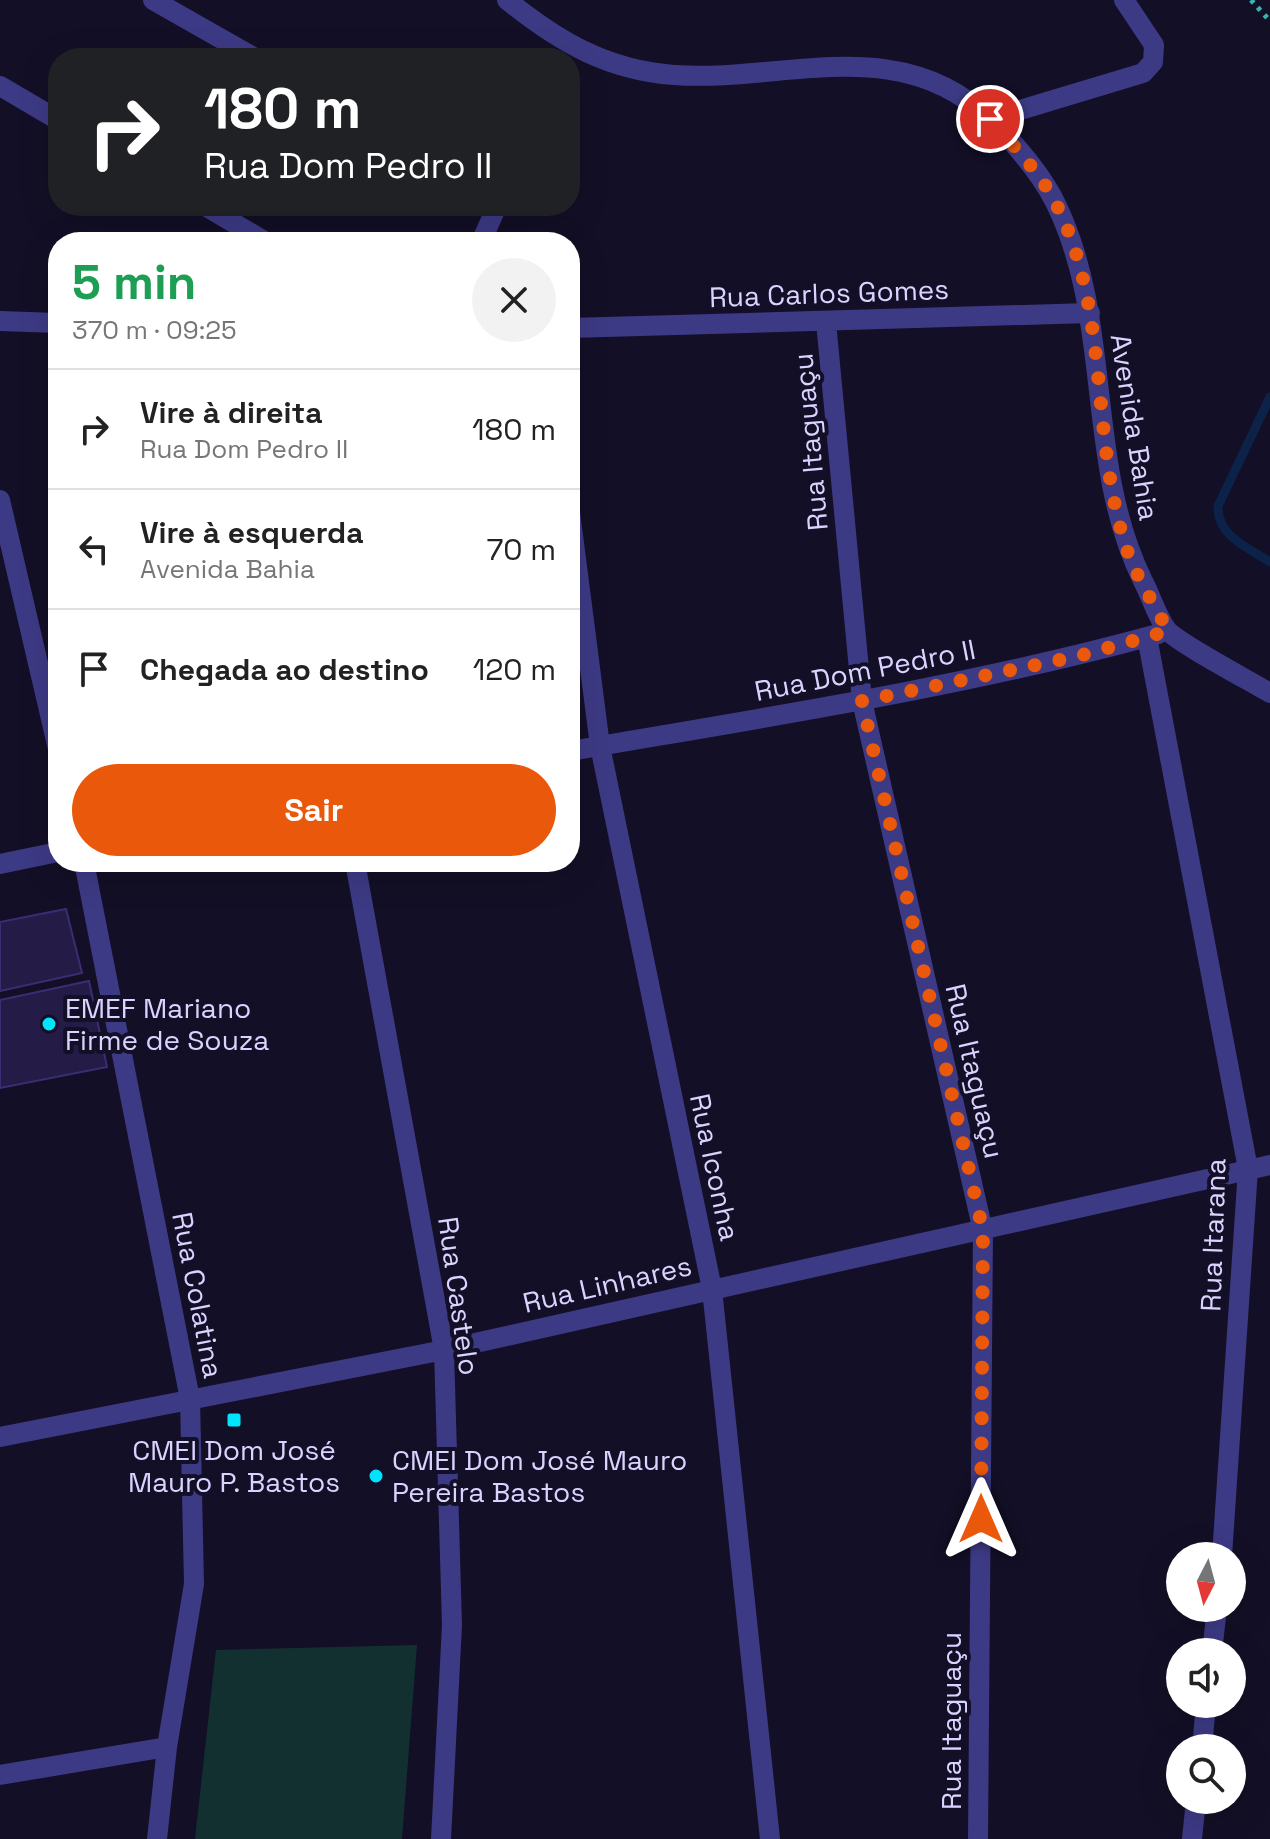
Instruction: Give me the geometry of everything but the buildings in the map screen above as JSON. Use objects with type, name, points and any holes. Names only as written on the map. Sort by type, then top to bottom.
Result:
[{"type":"street","points":[[153,0],[237,48]]},
{"type":"street","name":"Avenida Bahia","points":[[507,0],[539,26],[575,48]]},
{"type":"street","points":[[990,119],[1143,73],[1153,62],[1154,45],[1124,0]]},
{"type":"street","name":"Avenida Bahia","points":[[580,51],[591,58],[676,76],[841,65],[893,70],[951,90],[990,119],[1028,162],[1056,203],[1072,242],[1090,313],[1107,466],[1126,546],[1168,631]]},
{"type":"street","points":[[0,86],[48,114]]},
{"type":"street","points":[[222,216],[249,232]]},
{"type":"street","name":"Rua Carlos Gomes","points":[[580,328],[1090,313]]},
{"type":"street","points":[[0,321],[48,323]]},
{"type":"street","name":"Rua Itaguaçu","points":[[826,322],[862,701],[983,1231],[978,1839]]},
{"type":"street","points":[[0,500],[48,706]]},
{"type":"street","name":"Rua Iconha","points":[[580,590],[600,746],[712,1289],[770,1839]]},
{"type":"street","points":[[1168,631],[1270,693]]},
{"type":"street","name":"Rua Dom Pedro II","points":[[580,749],[862,701],[1079,656],[1168,631]]},
{"type":"street","name":"Rua Itarana","points":[[1147,637],[1248,1169],[1223,1542]]},
{"type":"street","points":[[0,864],[48,854]]},
{"type":"street","name":"Rua Colatina","points":[[86,872],[190,1399],[194,1584],[167,1747],[157,1839]]},
{"type":"street","name":"Rua Castelo","points":[[357,872],[444,1350],[452,1625],[441,1839]]},
{"type":"street","name":"Rua Linhares","points":[[0,1437],[444,1350],[1270,1165]]},
{"type":"street","points":[[0,1775],[167,1747]]},
{"type":"street","points":[[1192,1839],[1195,1814]]},
{"type":"path","points":[[1251,0],[1270,21]]},
{"type":"green space","points":[[417,1645],[402,1839],[195,1839],[216,1650]]},
{"type":"waterway","points":[[1270,397],[1218,506],[1222,525],[1228,533],[1270,562]]},
{"type":"place","name":"EMEF Mariano Firme de Souza","points":[[49,1024]]},
{"type":"place","name":"CMEI Dom José Mauro P. Bastos","points":[[234,1420]]},
{"type":"place","name":"CMEI Dom José Mauro Pereira Bastos","points":[[376,1476]]},
{"type":"route","points":[[981,1519],[983,1231],[862,701],[1079,656],[1168,631],[1126,546],[1107,466],[1090,313],[1072,242],[1051,195],[1028,162],[990,119]]}]
